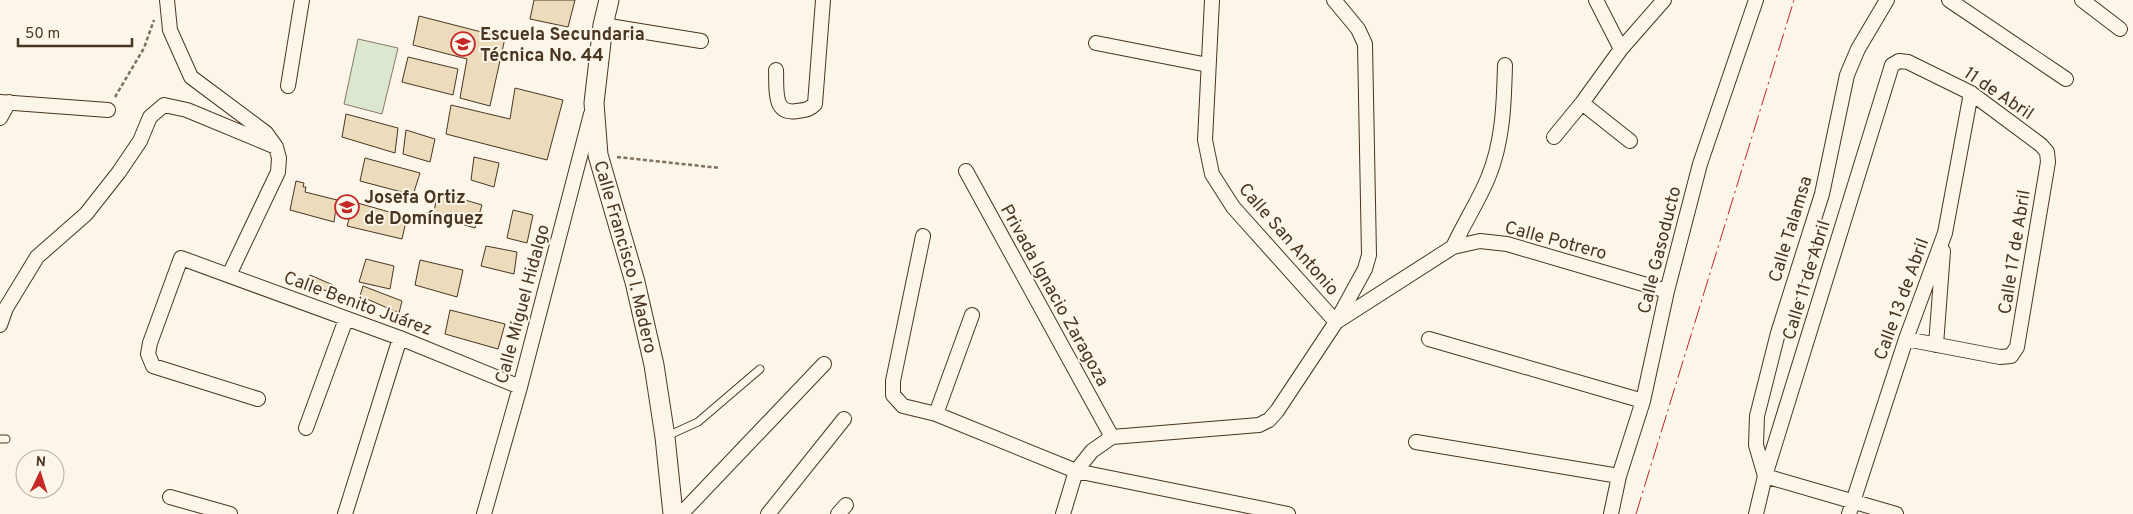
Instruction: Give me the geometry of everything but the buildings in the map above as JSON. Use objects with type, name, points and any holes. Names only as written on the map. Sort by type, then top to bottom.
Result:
[{"type":"street","points":[[167,0],[170,30],[191,77],[266,133],[276,147],[279,158],[278,172],[230,275]]},
{"type":"street","points":[[288,86],[302,0]]},
{"type":"street","name":"Calle Francisco I. Madero","points":[[609,0],[603,25],[594,103],[598,155],[635,282],[654,365],[665,437],[673,514]]},
{"type":"street","points":[[776,70],[778,102],[781,109],[790,112],[810,110],[815,104],[817,95],[822,0]]},
{"type":"street","name":"Calle San Antonio","points":[[1212,0],[1205,140],[1212,174],[1233,207],[1336,322]]},
{"type":"street","points":[[1063,514],[1076,472],[1092,451],[1112,437],[1259,425],[1269,420],[1277,411],[1336,322],[1365,269],[1369,254],[1365,44],[1358,29],[1334,0]]},
{"type":"street","points":[[1596,0],[1621,49]]},
{"type":"street","points":[[1554,137],[1582,103],[1621,49],[1664,0]]},
{"type":"street","name":"Calle Gasoducto","points":[[1612,514],[1619,476],[1643,401],[1667,291],[1700,164],[1756,0]]},
{"type":"street","name":"Calle Talamsa","points":[[1765,476],[1756,445],[1758,416],[1778,333],[1822,194],[1847,75],[1858,49],[1887,0]]},
{"type":"street","points":[[1950,0],[2066,79]]},
{"type":"street","points":[[2082,0],[2120,28]]},
{"type":"street","points":[[603,25],[701,41]]},
{"type":"street","points":[[1096,43],[1208,65]]},
{"type":"street","name":"Calle 11 de Abril","points":[[1756,514],[1765,476],[1892,65],[1899,61]]},
{"type":"street","name":"11 de Abril","points":[[1899,61],[1908,62],[1971,92],[2047,152]]},
{"type":"street","points":[[1453,247],[1488,179],[1500,143],[1504,107],[1505,65]]},
{"type":"street","name":"Calle 13 de Abril","points":[[1850,508],[1906,339],[1945,233],[1971,92]]},
{"type":"street","points":[[0,118],[5,102],[108,110]]},
{"type":"street","name":"Calle Miguel Hidalgo","points":[[484,514],[520,387],[594,103]]},
{"type":"street","points":[[1582,103],[1630,141]]},
{"type":"street","points":[[0,325],[6,308],[37,257],[86,214],[119,172],[140,141],[150,117],[164,105],[187,110],[276,147]]},
{"type":"street","name":"Calle 17 de Abril","points":[[1936,345],[2000,357],[2011,356],[2017,347],[2048,162],[2047,152]]},
{"type":"street","name":"Privada Ignacio Zaragoza","points":[[966,171],[1112,437]]},
{"type":"street","points":[[1906,339],[1936,345],[1945,233]]},
{"type":"street","points":[[923,236],[892,381],[894,395],[903,406],[936,414],[1076,472],[1288,514]]},
{"type":"street","name":"Calle Potrero","points":[[1336,322],[1453,247],[1480,240],[1507,244],[1667,291]]},
{"type":"street","name":"Calle Benito Juárez","points":[[258,399],[153,366],[148,354],[150,343],[181,258],[400,338],[520,387]]},
{"type":"street","points":[[936,414],[972,315]]},
{"type":"street","points":[[306,428],[346,319]]},
{"type":"street","points":[[345,514],[400,338]]},
{"type":"street","points":[[1429,338],[1643,401]]},
{"type":"street","points":[[681,514],[824,364]]},
{"type":"street","points":[[768,514],[844,419]]},
{"type":"street","points":[[1416,442],[1619,476]]},
{"type":"street","points":[[1765,476],[1850,508],[1896,514]]},
{"type":"street","points":[[170,497],[230,514]]},
{"type":"lane","points":[[665,437],[698,422],[760,369]]},
{"type":"path","points":[[108,110],[144,48],[156,16]]},
{"type":"path","points":[[598,155],[720,168]]},
{"type":"green space","points":[[358,39],[398,48],[382,114],[344,104]]},
{"type":"power","points":[[1636,514],[1794,0]]},
{"type":"place","name":"Escuela Secundaria Técnica No. 44","points":[[463,44]]},
{"type":"place","name":"Josefa Ortiz de Domínguez","points":[[347,207]]}]
